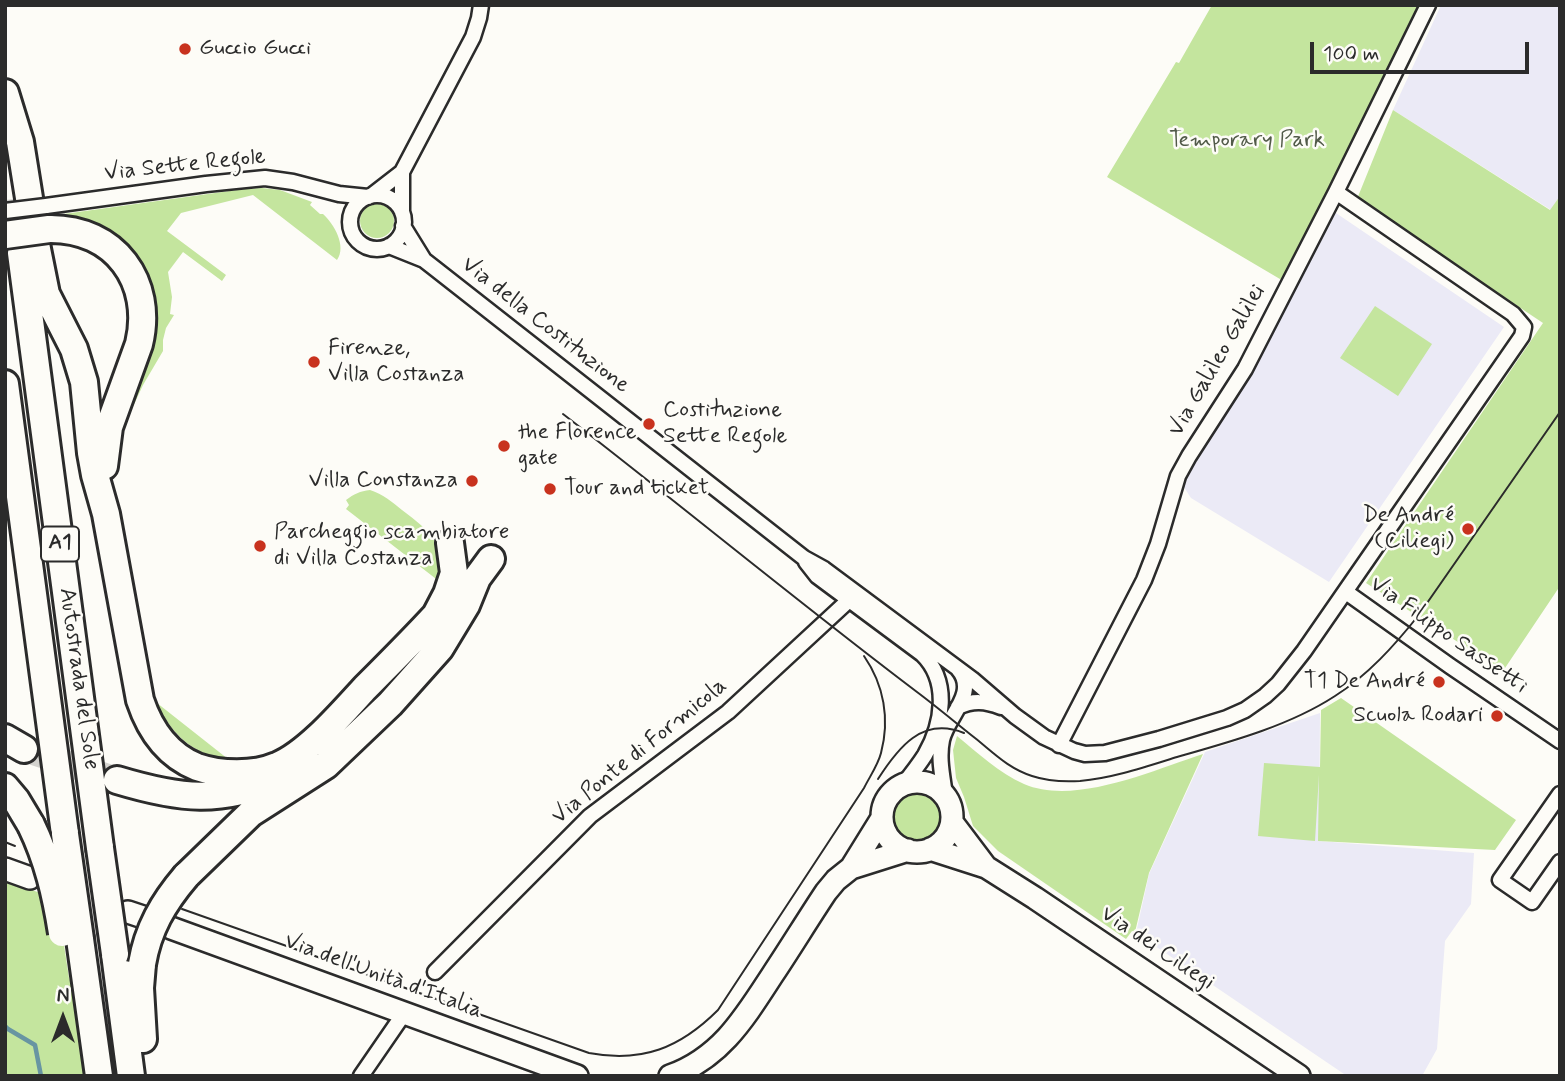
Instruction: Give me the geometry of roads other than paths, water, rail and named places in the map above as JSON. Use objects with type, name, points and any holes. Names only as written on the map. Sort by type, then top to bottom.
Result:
[{"type":"highway","points":[[5,93],[20,142],[25,220],[46,294],[74,349],[80,367],[87,398],[91,453],[106,513],[140,700],[156,735],[188,763],[219,772],[239,773],[277,766],[296,754],[324,732],[436,615],[454,573],[450,543]]},
{"type":"highway","name":"Autostrada del Sole","points":[[5,132],[25,220],[100,848],[131,1076]]},
{"type":"highway","points":[[25,220],[75,231],[104,244],[126,265],[140,291],[142,330],[139,344],[107,435],[104,469],[106,513]]},
{"type":"highway","name":"Autostrada del Sole","points":[[5,384],[65,834],[71,936]]},
{"type":"highway","points":[[146,1076],[140,1012],[142,964],[153,923],[162,906],[186,876],[251,813],[326,765],[390,704],[440,648],[466,606],[477,578],[491,559]]},
{"type":"highway","points":[[117,780],[184,796],[219,796],[245,792],[320,760],[390,704]]},
{"type":"highway","points":[[5,787],[31,825],[44,854],[71,936],[69,978],[93,1030],[99,1076]]},
{"type":"street","points":[[402,172],[403,221],[397,239],[389,246],[376,249],[364,245],[351,230],[353,210],[360,201],[402,172],[473,37],[480,18],[481,5]]},
{"type":"street","name":"Via Galileo Galilei","points":[[1059,745],[1144,580],[1158,544],[1178,476],[1245,369],[1428,5]]},
{"type":"street","name":"Via Sette Regole","points":[[25,220],[206,184],[265,178],[293,182],[331,193],[382,196],[397,205],[403,221]]},
{"type":"street","name":"Via della Costituzione","points":[[389,246],[424,260],[804,558],[824,569],[957,668],[1044,737],[1085,754],[1105,753],[1227,718],[1258,702],[1278,684],[1346,592],[1520,340],[1524,327],[1516,316],[1336,192]]},
{"type":"street","name":"Via della Costituzione","points":[[403,221],[424,260]]},
{"type":"street","name":"Via della Costituzione","points":[[804,558],[817,576],[922,654],[933,668],[940,688],[941,710],[928,749],[902,786]]},
{"type":"street","name":"Via Filippo Sassetti","points":[[1346,592],[1560,741]]},
{"type":"street","name":"Via Ponte di Formicola","points":[[435,972],[590,816],[728,712],[848,601]]},
{"type":"street","name":"Via dei Ciliegi","points":[[957,668],[964,676],[965,682],[963,698],[947,725],[941,745],[945,796],[951,810],[952,822],[986,867]]},
{"type":"street","points":[[958,707],[971,702],[984,702],[1007,710]]},
{"type":"street","points":[[908,850],[899,846],[889,836],[884,826],[887,800],[893,792],[911,783],[925,783],[945,796]]},
{"type":"street","points":[[1560,794],[1500,880],[1532,902],[1560,862]]},
{"type":"street","points":[[670,1076],[705,1058],[732,1034],[826,892],[851,868],[883,818]]},
{"type":"street","points":[[930,849],[946,837],[952,822]]},
{"type":"street","name":"Via dei Ciliegi","points":[[908,850],[930,849],[986,867],[1299,1076]]},
{"type":"street","points":[[851,868],[908,850]]},
{"type":"street","points":[[5,869],[30,878]]},
{"type":"street","name":"Via dell'Unità d'Italia","points":[[171,928],[577,1076]]},
{"type":"street","points":[[361,1076],[405,1012]]},
{"type":"waterway","points":[[5,1026],[35,1045],[41,1076]]},
{"type":"tunnel","points":[[14,199],[19,240]]},
{"type":"tunnel","points":[[24,749],[117,780]]},
{"type":"tram line","points":[[563,414],[1002,760],[1032,776],[1050,780],[1080,781],[1117,775],[1279,725],[1317,707],[1359,679],[1418,616],[1560,412]]},
{"type":"tram line","points":[[182,909],[589,1053],[626,1056],[659,1050],[689,1034],[718,1010],[876,766],[884,740],[885,715],[881,690],[864,656]]},
{"type":"tram line","points":[[878,779],[903,746],[924,732],[949,729],[964,733]]},
{"type":"tram line","points":[[5,842],[15,846]]},
{"type":"place","name":"Guccio Gucci","points":[[185,49]]},
{"type":"place","name":"Firenze, Villa Costanza","points":[[314,362]]},
{"type":"place","name":"Costituzione Sette Regole","points":[[649,424]]},
{"type":"place","name":"the Florence gate","points":[[504,446]]},
{"type":"place","name":"Villa Constanza","points":[[472,481]]},
{"type":"place","name":"Tour and ticket","points":[[550,489]]},
{"type":"place","name":"De André (Ciliegi)","points":[[1468,529]]},
{"type":"place","name":"Parcheggio scambiatore di Villa Costanza","points":[[260,546]]},
{"type":"place","name":"T1 De André","points":[[1439,682]]},
{"type":"place","name":"Scuola Rodari","points":[[1497,716]]},
{"type":"park label","name":"Temporary Park","points":[[1247,141]]}]
